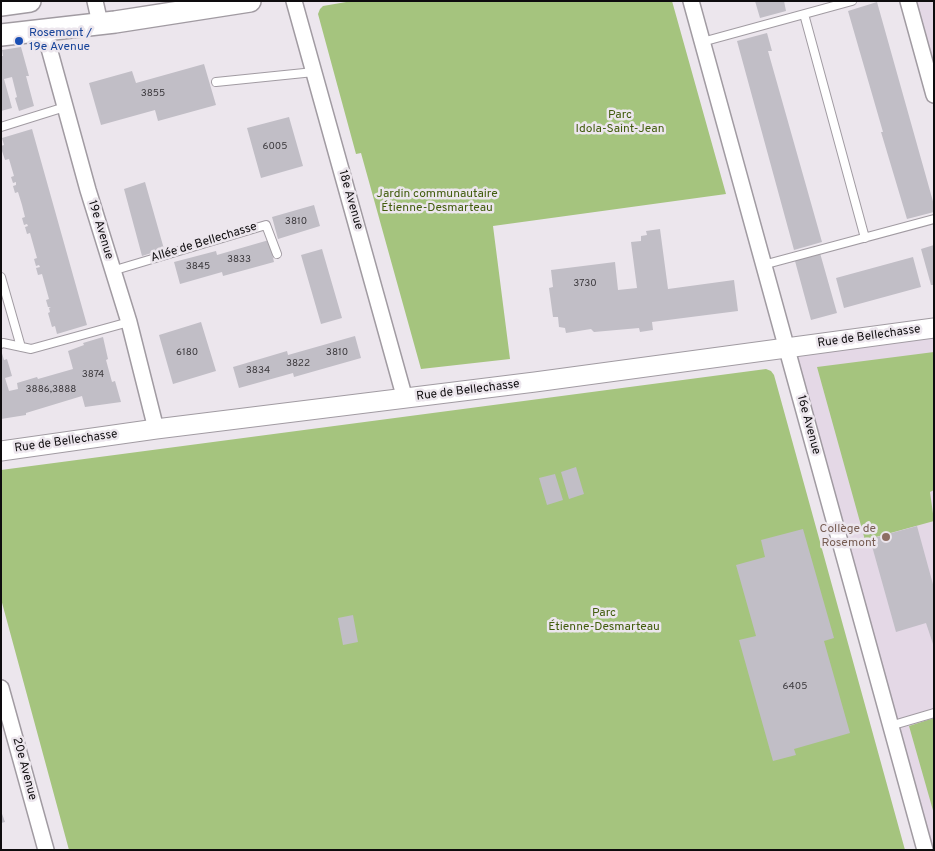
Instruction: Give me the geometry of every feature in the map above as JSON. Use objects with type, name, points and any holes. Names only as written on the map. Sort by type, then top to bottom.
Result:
[{"type":"main road","points":[[1,5],[30,1]]},
{"type":"main road","points":[[1,35],[100,23],[250,1]]},
{"type":"street","points":[[95,1],[100,23]]},
{"type":"street","name":"18e Avenue","points":[[294,1],[406,399]]},
{"type":"street","name":"16e Avenue","points":[[691,1],[925,850]]},
{"type":"street","points":[[908,1],[934,95]]},
{"type":"street","name":"19e Avenue","points":[[44,30],[88,190],[128,322],[156,429]]},
{"type":"street","name":"Rue de Bellechasse","points":[[1,451],[156,429],[406,399],[934,328]]},
{"type":"street","name":"20e Avenue","points":[[1,688],[6,725],[46,850]]},
{"type":"lane","points":[[702,42],[852,1]]},
{"type":"lane","points":[[804,14],[865,238]]},
{"type":"lane","points":[[216,82],[314,72]]},
{"type":"lane","points":[[1,127],[65,108]]},
{"type":"lane","points":[[763,265],[934,220]]},
{"type":"lane","name":"Allée de Bellechasse","points":[[112,271],[266,225],[277,254]]},
{"type":"lane","points":[[1,277],[22,347]]},
{"type":"lane","points":[[1,344],[31,349],[128,322]]},
{"type":"lane","points":[[890,726],[934,713]]},
{"type":"shaded area","points":[[908,1],[934,1],[934,93]]},
{"type":"shaded area","name":"Collège de Rosemont","points":[[934,328],[934,850],[925,850],[787,348]]},
{"type":"green space","name":"Parc Idola-Saint-Jean","points":[[352,1],[672,1],[726,194],[493,226],[510,359],[421,369],[361,153],[356,154],[318,14],[323,6]]},
{"type":"green space","points":[[934,352],[934,490],[930,492],[934,521],[865,540],[817,367]]},
{"type":"green space","name":"Parc Étienne-Desmarteau","points":[[766,369],[774,375],[905,850],[69,850],[1,599],[1,470]]},
{"type":"green space","points":[[934,718],[934,814],[909,726]]},
{"type":"building","points":[[755,1],[784,1],[786,11],[760,18]]},
{"type":"building","points":[[877,2],[934,205],[934,212],[907,219],[848,11]]},
{"type":"building","points":[[767,33],[772,51],[768,51],[822,242],[794,250],[737,41]]},
{"type":"building","points":[[21,47],[29,76],[26,76],[34,106],[19,111],[12,77],[4,79],[12,108],[1,111],[2,50]]},
{"type":"building","points":[[204,64],[216,105],[158,121],[155,110],[101,125],[89,83],[132,71],[136,83]]},
{"type":"building","points":[[289,117],[303,166],[261,178],[247,128]]},
{"type":"building","points":[[32,129],[87,325],[57,334],[55,326],[52,327],[48,313],[51,307],[48,307],[46,300],[49,299],[42,274],[38,275],[36,268],[40,267],[39,265],[36,266],[34,259],[37,258],[30,233],[27,234],[25,227],[28,226],[27,224],[24,225],[22,218],[25,217],[22,205],[18,192],[15,193],[13,186],[16,185],[16,182],[13,183],[11,177],[14,176],[9,159],[5,160],[1,148],[4,145],[2,138]]},
{"type":"building","points":[[145,182],[164,249],[142,256],[124,189]]},
{"type":"building","points":[[314,205],[320,226],[278,239],[272,217]]},
{"type":"building","points":[[660,229],[668,289],[734,280],[738,311],[652,322],[653,330],[640,332],[639,328],[594,332],[591,329],[566,333],[565,328],[559,327],[558,317],[553,317],[549,288],[553,287],[551,270],[615,262],[618,290],[637,288],[631,242],[641,241],[641,236],[647,235],[646,231]]},
{"type":"building","points":[[269,240],[274,262],[223,276],[222,272],[180,284],[174,262],[216,251],[217,255]]},
{"type":"building","points":[[934,245],[934,285],[931,285],[921,249]]},
{"type":"building","points":[[322,249],[342,318],[321,324],[301,255]]},
{"type":"building","points":[[820,253],[837,313],[811,320],[795,261]]},
{"type":"building","points":[[913,257],[921,287],[844,308],[836,278]]},
{"type":"building","points":[[201,322],[216,371],[173,384],[159,335]]},
{"type":"building","points":[[355,336],[361,358],[294,377],[293,373],[239,388],[233,367],[287,351],[288,355]]},
{"type":"building","points":[[103,337],[108,359],[106,360],[112,382],[115,381],[121,402],[85,407],[82,396],[26,413],[26,415],[1,419],[1,350],[4,360],[7,359],[12,376],[5,378],[9,391],[18,389],[17,383],[73,369],[68,351],[84,345],[83,343]]},
{"type":"building","points":[[576,467],[584,494],[569,499],[561,472]]},
{"type":"building","points":[[555,474],[563,500],[547,505],[539,478]]},
{"type":"building","points":[[917,526],[934,588],[934,647],[926,623],[896,632],[870,539]]},
{"type":"building","points":[[803,529],[834,638],[824,641],[850,733],[794,749],[796,755],[773,761],[739,640],[756,636],[736,565],[765,557],[761,540]]},
{"type":"building","points":[[353,615],[358,642],[343,645],[338,618]]},
{"type":"building","points":[[1,811],[5,822],[1,823]]},
{"type":"place","name":"Rosemont / 19e Avenue","points":[[19,41]]},
{"type":"place","name":"Collège de Rosemont","points":[[886,537]]},
{"type":"park label","name":"Jardin communautaire Étienne-Desmarteau","points":[[437,202]]}]
